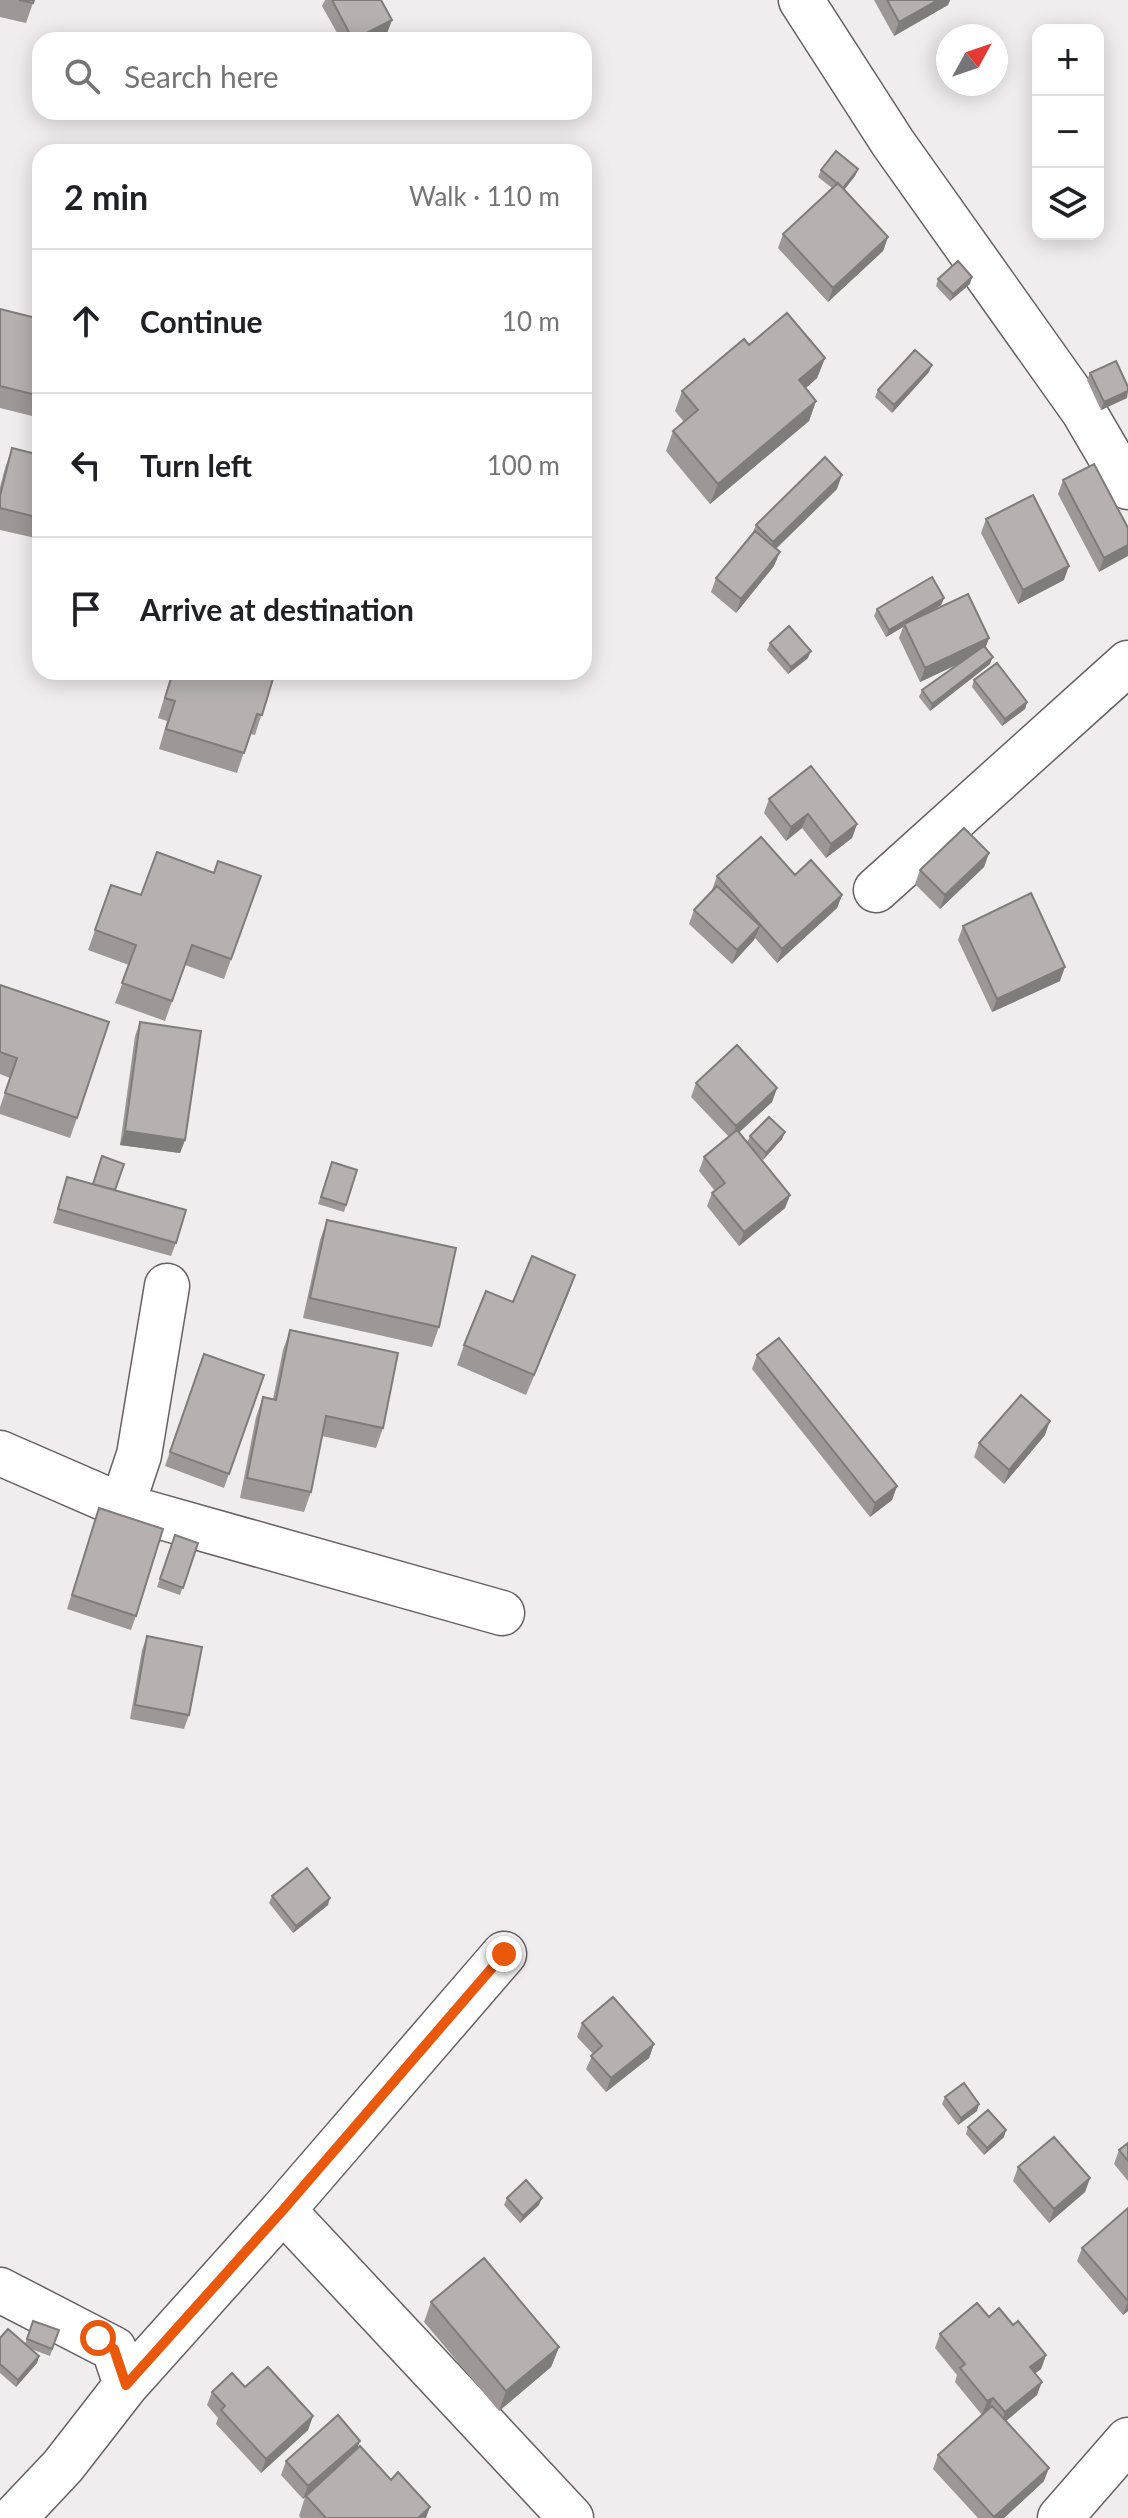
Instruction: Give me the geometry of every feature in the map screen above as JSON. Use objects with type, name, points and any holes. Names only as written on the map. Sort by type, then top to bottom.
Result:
[{"type":"street","points":[[801,0],[893,143],[1084,412],[1128,487]]},
{"type":"street","points":[[876,890],[1128,663]]},
{"type":"street","points":[[122,1506],[139,1455],[167,1286]]},
{"type":"street","points":[[0,1453],[122,1506],[502,1613]]},
{"type":"street","points":[[14,2518],[63,2466],[126,2385],[283,2210],[504,1954]]},
{"type":"street","points":[[283,2210],[553,2512]]},
{"type":"street","points":[[0,2290],[114,2349],[126,2385]]},
{"type":"street","points":[[1080,2511],[1128,2440]]},
{"type":"building","points":[[332,0],[381,0],[392,20],[369,32],[349,32]]},
{"type":"building","points":[[887,0],[938,0],[899,22]]},
{"type":"building","points":[[836,151],[858,169],[843,188],[821,170]]},
{"type":"building","points":[[838,183],[888,237],[833,288],[783,234]]},
{"type":"building","points":[[958,261],[972,277],[953,294],[938,279]]},
{"type":"building","points":[[0,309],[32,317],[32,394],[0,386]]},
{"type":"building","points":[[787,313],[825,358],[799,380],[816,401],[718,484],[673,431],[698,410],[682,391],[744,339],[749,345]]},
{"type":"building","points":[[915,350],[932,365],[894,405],[878,390]]},
{"type":"building","points":[[1116,361],[1128,391],[1104,402],[1090,373]]},
{"type":"building","points":[[12,448],[32,453],[32,516],[0,508]]},
{"type":"building","points":[[825,457],[842,475],[773,542],[756,525]]},
{"type":"building","points":[[1094,464],[1128,528],[1128,545],[1104,558],[1063,480]]},
{"type":"building","points":[[1033,495],[1069,566],[1023,590],[986,519]]},
{"type":"building","points":[[755,531],[780,552],[741,599],[716,578]]},
{"type":"building","points":[[932,577],[944,598],[889,630],[877,609]]},
{"type":"building","points":[[968,594],[989,638],[925,668],[904,624]]},
{"type":"building","points":[[789,626],[811,651],[791,667],[770,643]]},
{"type":"building","points":[[984,646],[993,657],[932,704],[922,690]]},
{"type":"building","points":[[997,663],[1027,702],[1005,719],[974,680]]},
{"type":"building","points":[[171,680],[273,680],[262,715],[257,714],[244,753],[166,729],[175,701],[165,698]]},
{"type":"building","points":[[811,766],[857,824],[831,844],[808,814],[791,827],[769,799]]},
{"type":"building","points":[[964,828],[989,853],[945,895],[920,870]]},
{"type":"building","points":[[761,837],[795,875],[811,860],[842,895],[782,949],[717,876]]},
{"type":"building","points":[[157,852],[214,873],[218,861],[261,876],[231,959],[192,945],[172,1001],[122,983],[136,945],[95,930],[111,885],[141,895]]},
{"type":"building","points":[[717,886],[760,926],[737,950],[694,910]]},
{"type":"building","points":[[1031,893],[1065,967],[997,999],[963,926]]},
{"type":"building","points":[[0,985],[109,1022],[77,1118],[5,1093],[17,1058],[0,1052]]},
{"type":"building","points":[[140,1022],[201,1031],[185,1140],[125,1131]]},
{"type":"building","points":[[737,1045],[777,1088],[736,1126],[696,1083]]},
{"type":"building","points":[[769,1117],[785,1132],[766,1153],[750,1136]]},
{"type":"building","points":[[737,1130],[790,1195],[744,1232],[712,1193],[725,1183],[704,1157]]},
{"type":"building","points":[[102,1156],[124,1164],[115,1190],[93,1184]]},
{"type":"building","points":[[332,1162],[357,1170],[346,1205],[321,1197]]},
{"type":"building","points":[[67,1177],[186,1210],[176,1243],[58,1209]]},
{"type":"building","points":[[327,1220],[456,1248],[439,1327],[310,1298]]},
{"type":"building","points":[[532,1256],[575,1275],[534,1375],[464,1345],[486,1291],[513,1302]]},
{"type":"building","points":[[290,1330],[398,1353],[383,1428],[326,1416],[311,1492],[247,1478],[263,1397],[276,1400]]},
{"type":"building","points":[[779,1338],[897,1486],[875,1503],[757,1355]]},
{"type":"building","points":[[204,1354],[264,1375],[229,1474],[170,1452]]},
{"type":"building","points":[[1021,1395],[1050,1421],[1009,1470],[979,1443]]},
{"type":"building","points":[[99,1508],[163,1529],[136,1616],[72,1595]]},
{"type":"building","points":[[175,1535],[198,1543],[183,1588],[160,1579]]},
{"type":"building","points":[[147,1636],[202,1647],[189,1715],[135,1705]]},
{"type":"building","points":[[307,1868],[330,1898],[296,1926],[272,1896]]},
{"type":"building","points":[[613,1997],[654,2044],[611,2078],[591,2056],[602,2046],[582,2023]]},
{"type":"building","points":[[964,2083],[979,2104],[961,2118],[945,2097]]},
{"type":"building","points":[[988,2110],[1006,2130],[987,2148],[968,2127]]},
{"type":"building","points":[[1054,2137],[1090,2178],[1054,2209],[1018,2167]]},
{"type":"building","points":[[1128,2143],[1128,2161],[1119,2150]]},
{"type":"building","points":[[526,2180],[542,2198],[523,2216],[507,2198]]},
{"type":"building","points":[[1128,2208],[1128,2301],[1082,2248]]},
{"type":"building","points":[[484,2258],[559,2347],[506,2391],[431,2302]]},
{"type":"building","points":[[977,2303],[989,2317],[999,2308],[1013,2325],[1018,2321],[1046,2355],[1030,2367],[1042,2382],[1005,2412],[993,2398],[987,2401],[960,2368],[965,2364],[940,2334]]},
{"type":"building","points":[[33,2321],[59,2330],[52,2349],[27,2339]]},
{"type":"building","points":[[8,2329],[39,2356],[18,2380],[0,2364],[0,2338]]},
{"type":"building","points":[[268,2367],[313,2416],[266,2459],[221,2410],[225,2406],[212,2392],[232,2373],[245,2387]]},
{"type":"building","points":[[992,2406],[1049,2468],[994,2517],[938,2455]]},
{"type":"building","points":[[338,2415],[360,2441],[308,2486],[286,2461]]},
{"type":"building","points":[[360,2446],[391,2480],[398,2472],[430,2507],[418,2518],[326,2518],[306,2496]]},
{"type":"route","points":[[98,2338],[114,2349],[126,2385],[283,2210],[504,1954]]}]
